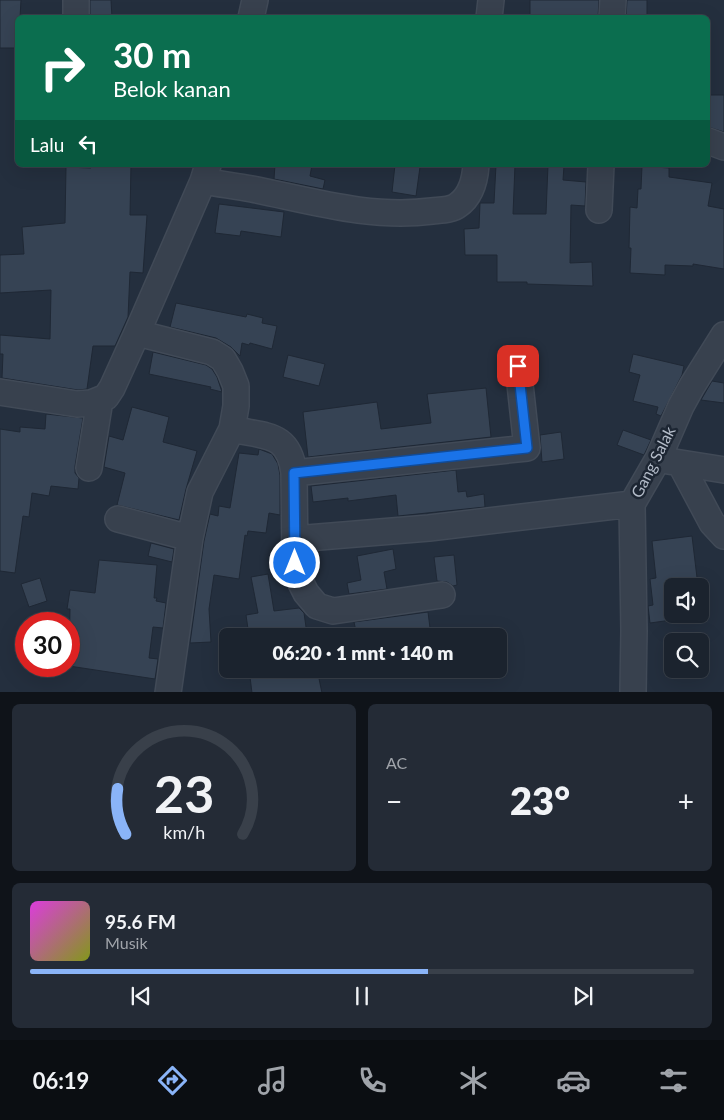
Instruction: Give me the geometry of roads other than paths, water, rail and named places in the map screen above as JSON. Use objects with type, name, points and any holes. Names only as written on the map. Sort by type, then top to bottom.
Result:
[{"type":"street","points":[[76,0],[76,15]]},
{"type":"street","points":[[252,15],[255,0]]},
{"type":"street","points":[[489,15],[491,0]]},
{"type":"street","points":[[612,15],[613,0]]},
{"type":"street","points":[[710,141],[724,147]]},
{"type":"street","points":[[0,392],[77,404],[100,400],[106,396],[112,388],[206,173],[252,189],[303,201],[364,212],[390,214],[420,213],[458,206],[472,188],[476,167]]},
{"type":"street","points":[[599,210],[602,167]]},
{"type":"street","points":[[137,332],[212,352],[223,359],[236,386],[236,406],[232,429],[200,492],[190,538],[168,692]]},
{"type":"street","name":"Gang Salak","points":[[633,692],[632,504],[669,461],[681,406],[724,334]]},
{"type":"street","points":[[294,473],[527,448],[518,366]]},
{"type":"street","points":[[89,468],[100,400]]},
{"type":"street","points":[[232,429],[281,441],[288,449],[294,473],[295,563],[299,579],[306,593],[317,606],[333,611],[442,595]]},
{"type":"street","points":[[669,461],[724,470]]},
{"type":"street","points":[[669,461],[712,523],[724,536]]},
{"type":"street","points":[[295,539],[429,528],[632,504]]},
{"type":"street","points":[[118,519],[190,538]]}]
